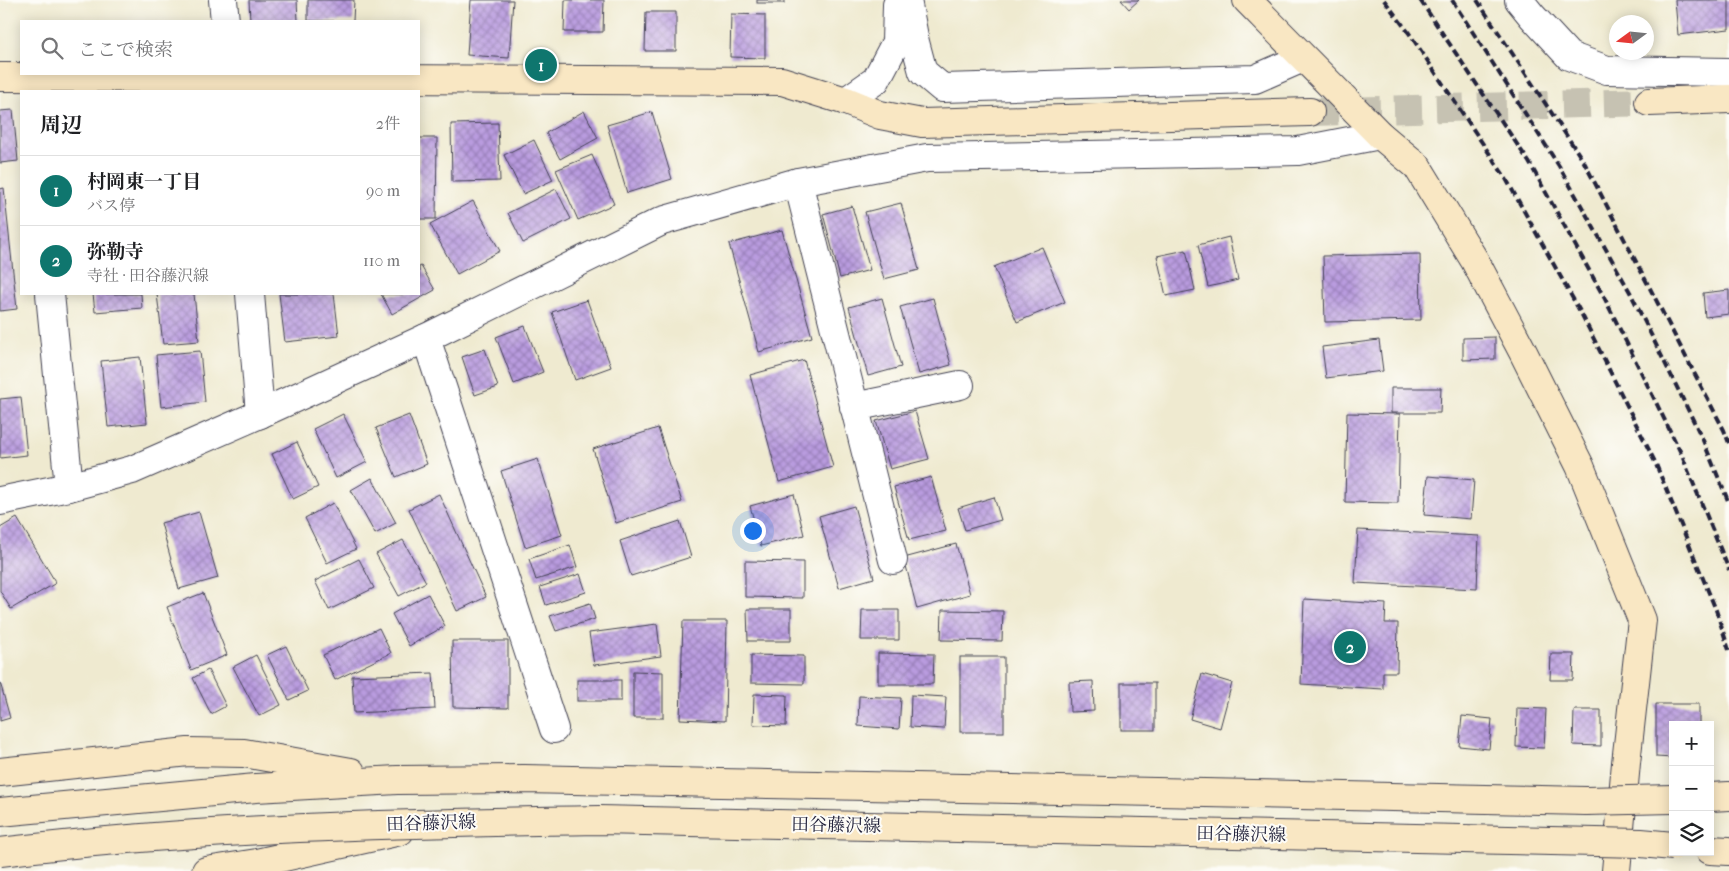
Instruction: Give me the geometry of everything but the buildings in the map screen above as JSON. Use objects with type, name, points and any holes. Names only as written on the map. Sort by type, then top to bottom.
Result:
[{"type":"main road","points":[[1247,0],[1380,135],[1417,166],[1475,261],[1580,466],[1642,620],[1616,871]]},
{"type":"main road","points":[[0,77],[30,84],[232,81],[782,80],[880,114],[922,123],[1310,112]]},
{"type":"main road","points":[[1649,102],[1729,99]]},
{"type":"main road","points":[[0,772],[188,752],[244,754],[397,780]]},
{"type":"main road","points":[[0,812],[237,790],[397,780],[524,779],[1586,801],[1669,799]]},
{"type":"main road","points":[[1714,797],[1729,796]]},
{"type":"main road","name":"田谷藤沢線","points":[[0,852],[189,834],[438,822],[609,820],[1602,842],[1669,846]]},
{"type":"main road","points":[[206,871],[257,863],[438,822]]},
{"type":"main road","points":[[1714,850],[1729,852]]},
{"type":"street","points":[[223,0],[225,20]]},
{"type":"street","points":[[846,101],[876,80],[896,42],[897,0]]},
{"type":"street","points":[[907,0],[923,72],[942,88],[1255,79],[1303,58]]},
{"type":"street","points":[[1519,0],[1569,56],[1607,70],[1729,72]]},
{"type":"street","points":[[0,501],[69,487],[132,470],[426,338],[662,221],[798,182],[927,158],[1298,151],[1380,135]]},
{"type":"street","points":[[798,182],[893,560]]},
{"type":"street","points":[[50,295],[69,487]]},
{"type":"street","points":[[250,295],[260,414]]},
{"type":"street","points":[[426,338],[554,730]]},
{"type":"street","points":[[854,407],[960,385]]},
{"type":"tunnel","points":[[1310,112],[1649,102]]},
{"type":"railway","points":[[1384,0],[1409,33],[1505,177],[1582,315],[1655,462],[1716,610],[1729,650]]},
{"type":"railway","points":[[1420,0],[1529,162],[1605,299],[1680,451],[1729,570]]},
{"type":"railway","points":[[1452,0],[1559,166],[1630,292],[1702,438],[1729,503]]},
{"type":"railway","points":[[1477,0],[1584,162],[1724,430],[1729,443]]},
{"type":"place","name":"村岡東一丁目","points":[[541,65]]},
{"type":"place","name":"弥勒寺","points":[[1350,647]]}]
